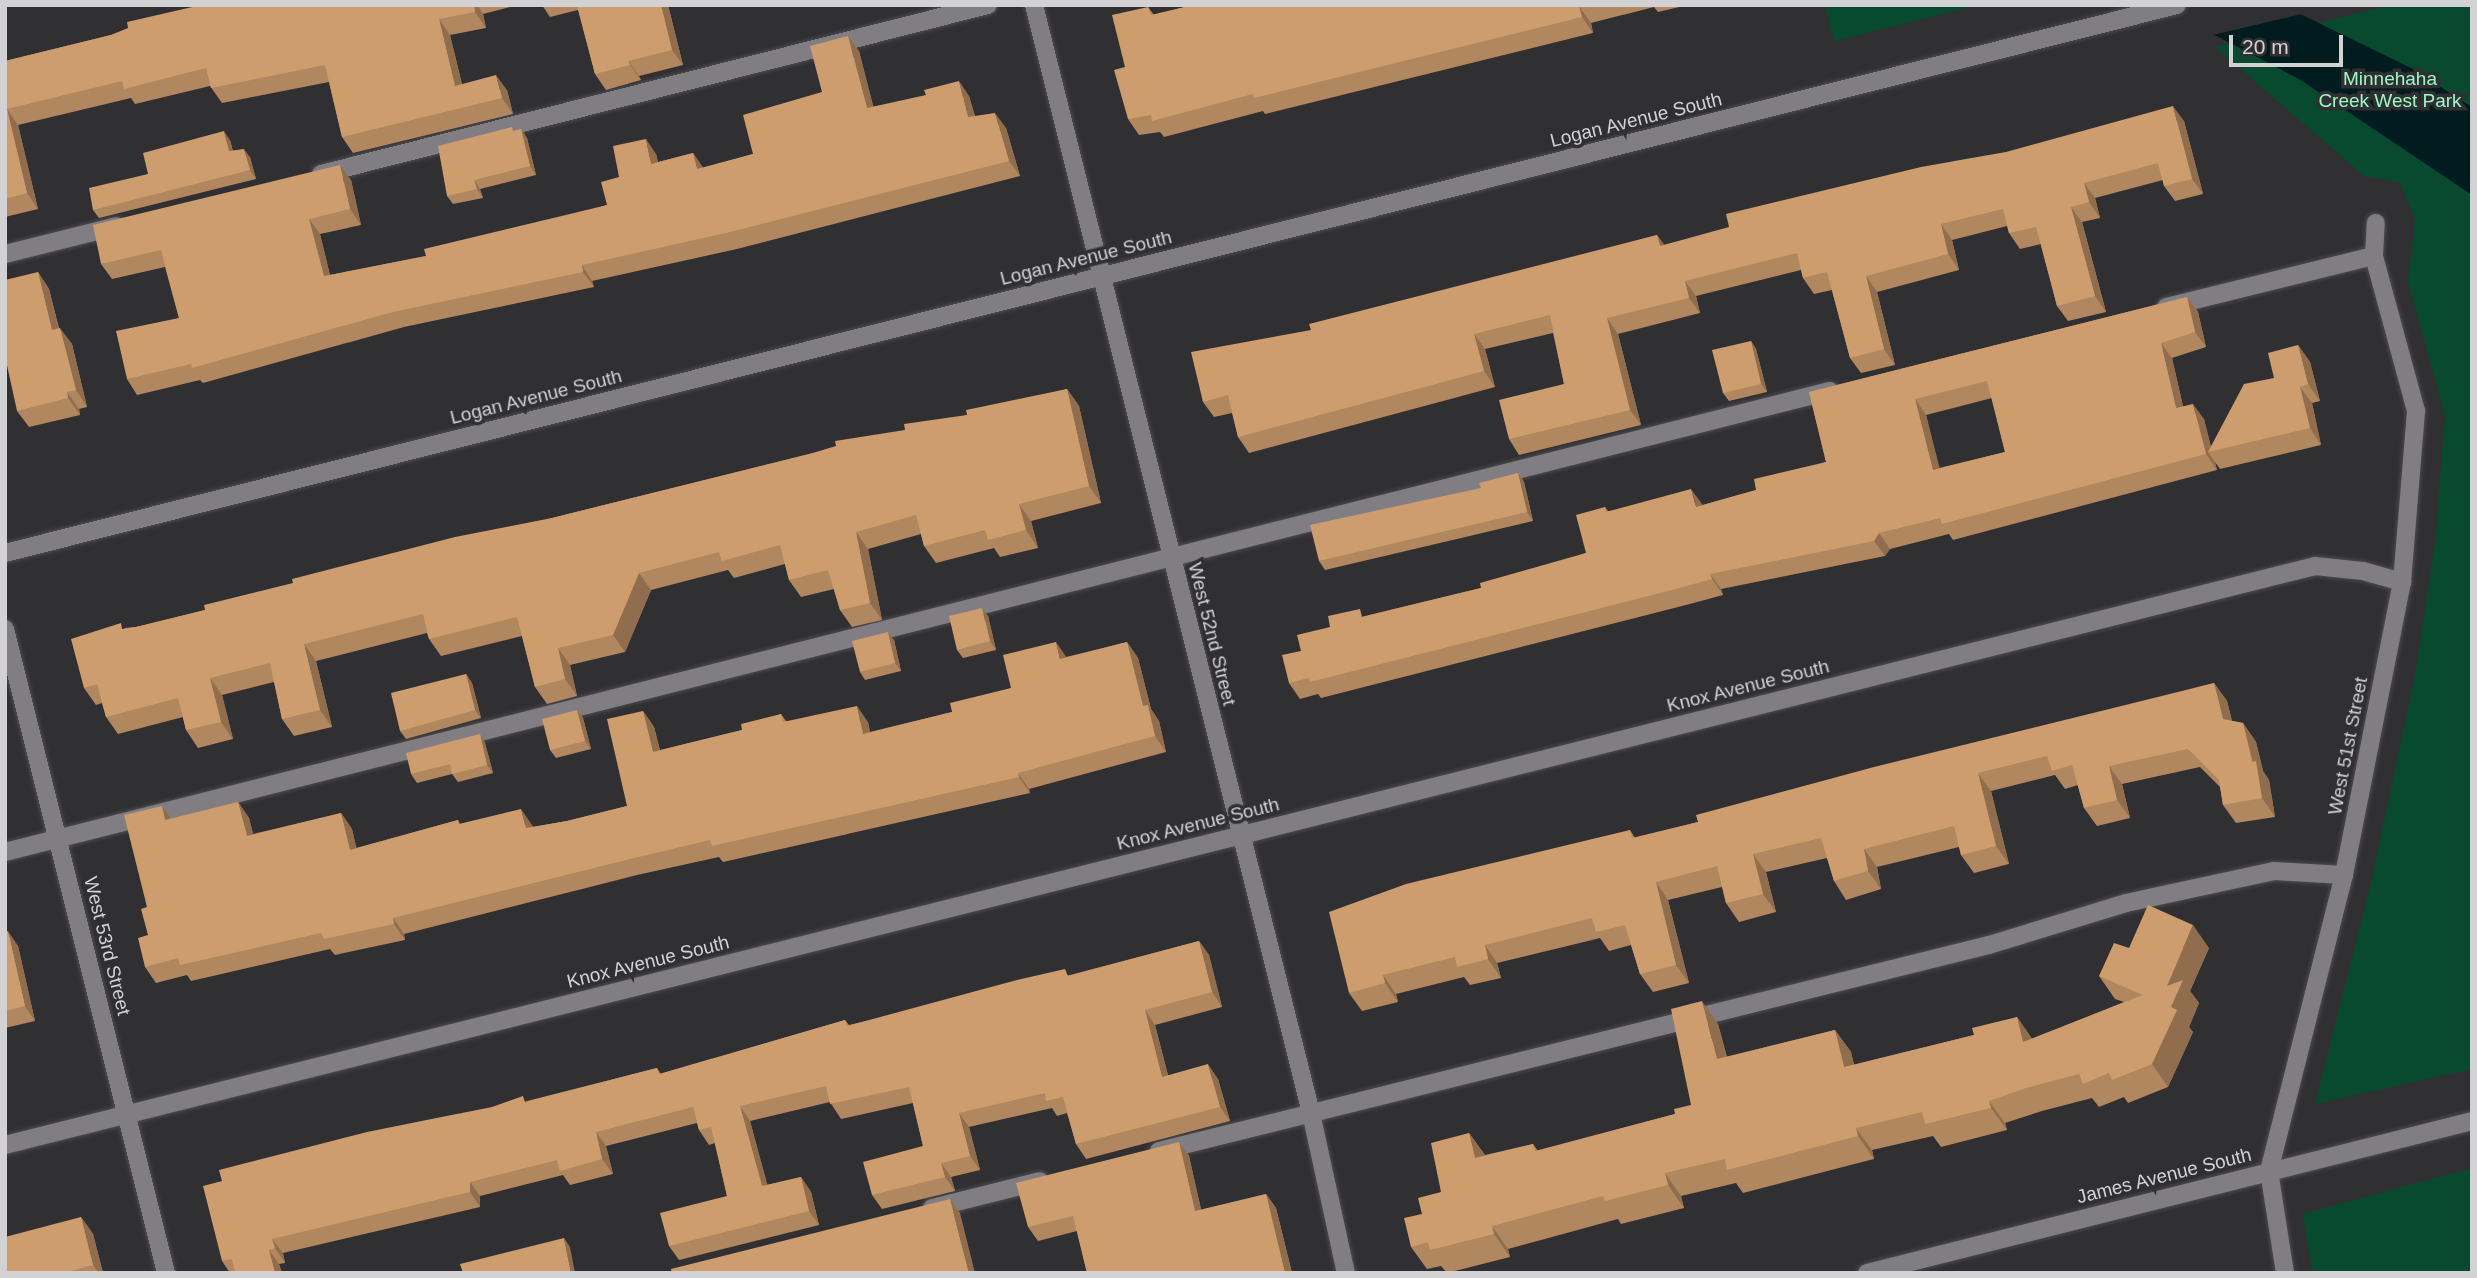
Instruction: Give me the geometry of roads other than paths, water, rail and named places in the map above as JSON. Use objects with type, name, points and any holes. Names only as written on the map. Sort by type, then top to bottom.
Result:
[{"type":"street","points":[[301,179],[988,5]]},
{"type":"street","name":"West 52nd Street","points":[[1034,5],[1311,1113],[1346,1273]]},
{"type":"street","name":"Logan Avenue South","points":[[5,553],[2177,5]]},
{"type":"street","points":[[5,254],[140,220]]},
{"type":"street","name":"West 51st Street","points":[[2285,1273],[2269,1171],[2344,875],[2402,582],[2416,411],[2374,256],[2376,223]]},
{"type":"street","points":[[2149,311],[2374,256]]},
{"type":"street","points":[[5,852],[1171,555],[1850,386]]},
{"type":"street","name":"Knox Avenue South","points":[[5,1145],[2315,566],[2363,571],[2402,582]]},
{"type":"street","name":"West 53rd Street","points":[[5,629],[166,1273]]},
{"type":"street","points":[[1145,1155],[1989,945],[2126,902],[2274,871],[2344,875]]},
{"type":"street","name":"James Avenue South","points":[[1867,1273],[2467,1122]]},
{"type":"street","points":[[916,1212],[1064,1175]]},
{"type":"water","points":[[2157,5],[2282,5],[2411,68],[2472,107],[2472,195],[2299,79]]},
{"type":"park label","name":"Minnehaha Creek West Park","points":[[2390,90]]}]
